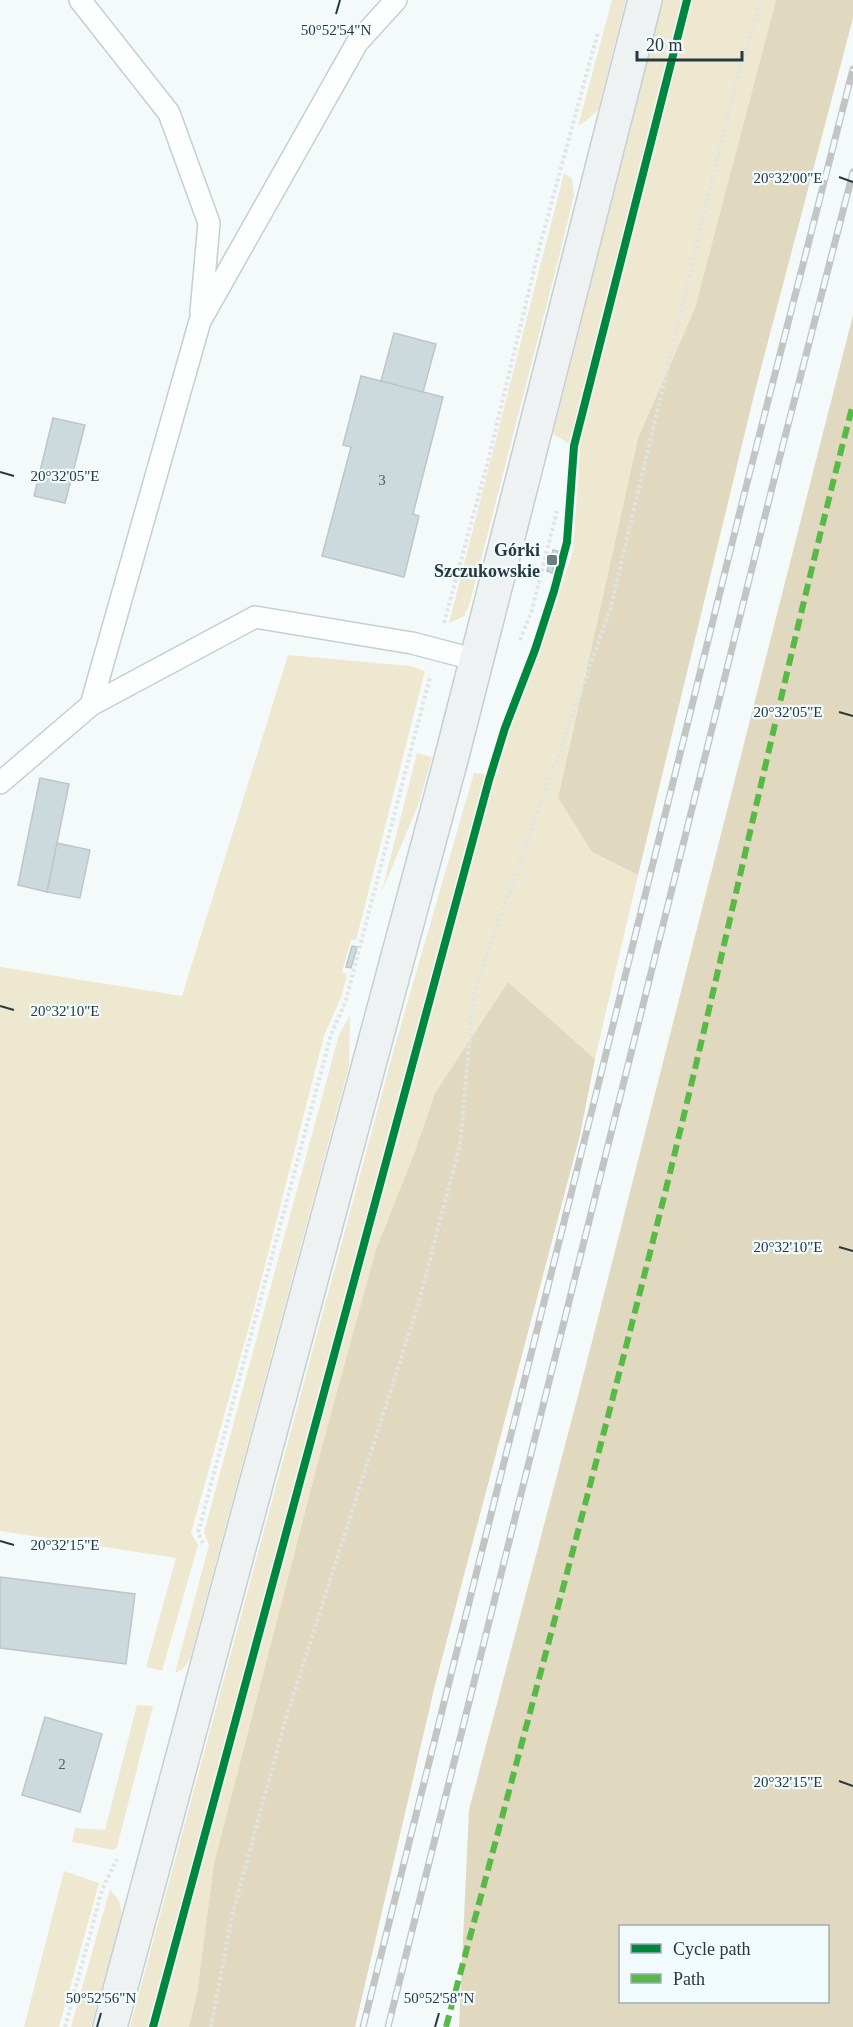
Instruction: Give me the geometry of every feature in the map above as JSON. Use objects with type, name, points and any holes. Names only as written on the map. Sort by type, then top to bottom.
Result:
[{"type":"main road","points":[[110,2027],[477,660],[645,0]]},
{"type":"lane","points":[[80,0],[169,113],[209,223],[200,321],[91,705]]},
{"type":"lane","points":[[200,321],[357,43],[396,0]]},
{"type":"lane","points":[[0,783],[91,705],[255,617],[412,642],[477,660]]},
{"type":"path","points":[[211,2027],[232,1916],[286,1718],[418,1305],[460,1145],[474,991],[610,610],[732,97],[762,0]]},
{"type":"path","points":[[203,1551],[205,1545],[198,1533],[331,1035],[346,1000],[488,461],[540,245],[599,30]]},
{"type":"path","points":[[65,2027],[102,1890],[121,1851]]},
{"type":"shaded area","points":[[612,0],[626,0],[598,110],[578,126]]},
{"type":"shaded area","points":[[663,0],[776,0],[695,308],[638,438],[558,798],[592,852],[638,875],[595,1059],[508,982],[435,1093],[320,1454],[214,1863],[197,1993],[189,2027],[130,2027],[394,1049],[474,773],[497,775],[508,735],[546,634],[573,551],[580,450],[553,434]]},
{"type":"shaded area","points":[[776,0],[853,0],[853,18],[755,391],[638,875],[592,852],[558,798],[638,438],[695,308]]},
{"type":"shaded area","points":[[564,173],[572,179],[574,195],[559,257],[469,606],[464,616],[449,623]]},
{"type":"shaded area","points":[[853,315],[853,2027],[459,2027],[469,1810],[584,1373]]},
{"type":"shaded area","points":[[288,655],[410,666],[425,671],[356,940],[351,940],[342,972],[347,974],[342,995],[324,1036],[252,1316],[191,1533],[198,1545],[162,1671],[146,1667],[176,1558],[0,1531],[0,967],[182,996]]},
{"type":"shaded area","points":[[417,753],[432,757],[419,803],[382,891]]},
{"type":"shaded area","points":[[508,982],[595,1059],[580,1135],[435,1685],[355,2027],[189,2027],[197,1993],[214,1863],[320,1454],[376,1250],[414,1154],[435,1093]]},
{"type":"shaded area","points":[[350,1015],[349,1066],[190,1659],[183,1669],[175,1673],[209,1545],[204,1532],[339,1035]]},
{"type":"shaded area","points":[[137,1705],[153,1706],[117,1847],[114,1850],[72,1842],[75,1828],[105,1830]]},
{"type":"shaded area","points":[[64,1871],[99,1883],[59,2027],[24,2027]]},
{"type":"shaded area","points":[[110,1889],[119,1901],[122,1913],[91,2027],[71,2027]]},
{"type":"building","points":[[394,333],[436,344],[423,392],[381,381]]},
{"type":"building","points":[[361,376],[443,397],[413,514],[419,516],[404,577],[322,556],[351,447],[343,445]]},
{"type":"building","points":[[53,418],[85,425],[65,503],[34,496]]},
{"type":"building","points":[[553,550],[558,551],[552,573],[547,571]]},
{"type":"building","points":[[40,778],[69,784],[47,892],[18,885]]},
{"type":"building","points":[[57,843],[90,850],[80,898],[47,892]]},
{"type":"building","points":[[352,946],[357,947],[351,968],[346,967]]},
{"type":"building","points":[[0,1577],[135,1594],[126,1664],[0,1648]]},
{"type":"building","points":[[45,1717],[102,1734],[80,1812],[22,1795]]},
{"type":"railway","points":[[363,2027],[744,495],[853,69]]},
{"type":"railway","points":[[388,2027],[853,172]]},
{"type":"marked path","points":[[446,2027],[583,1514],[662,1205],[803,604],[853,404]]},
{"type":"cycle path","points":[[153,2027],[489,780],[505,728],[535,650],[567,542],[574,446],[687,0]]},
{"type":"place","name":"Górki Szczukowskie","points":[[552,560]]}]
